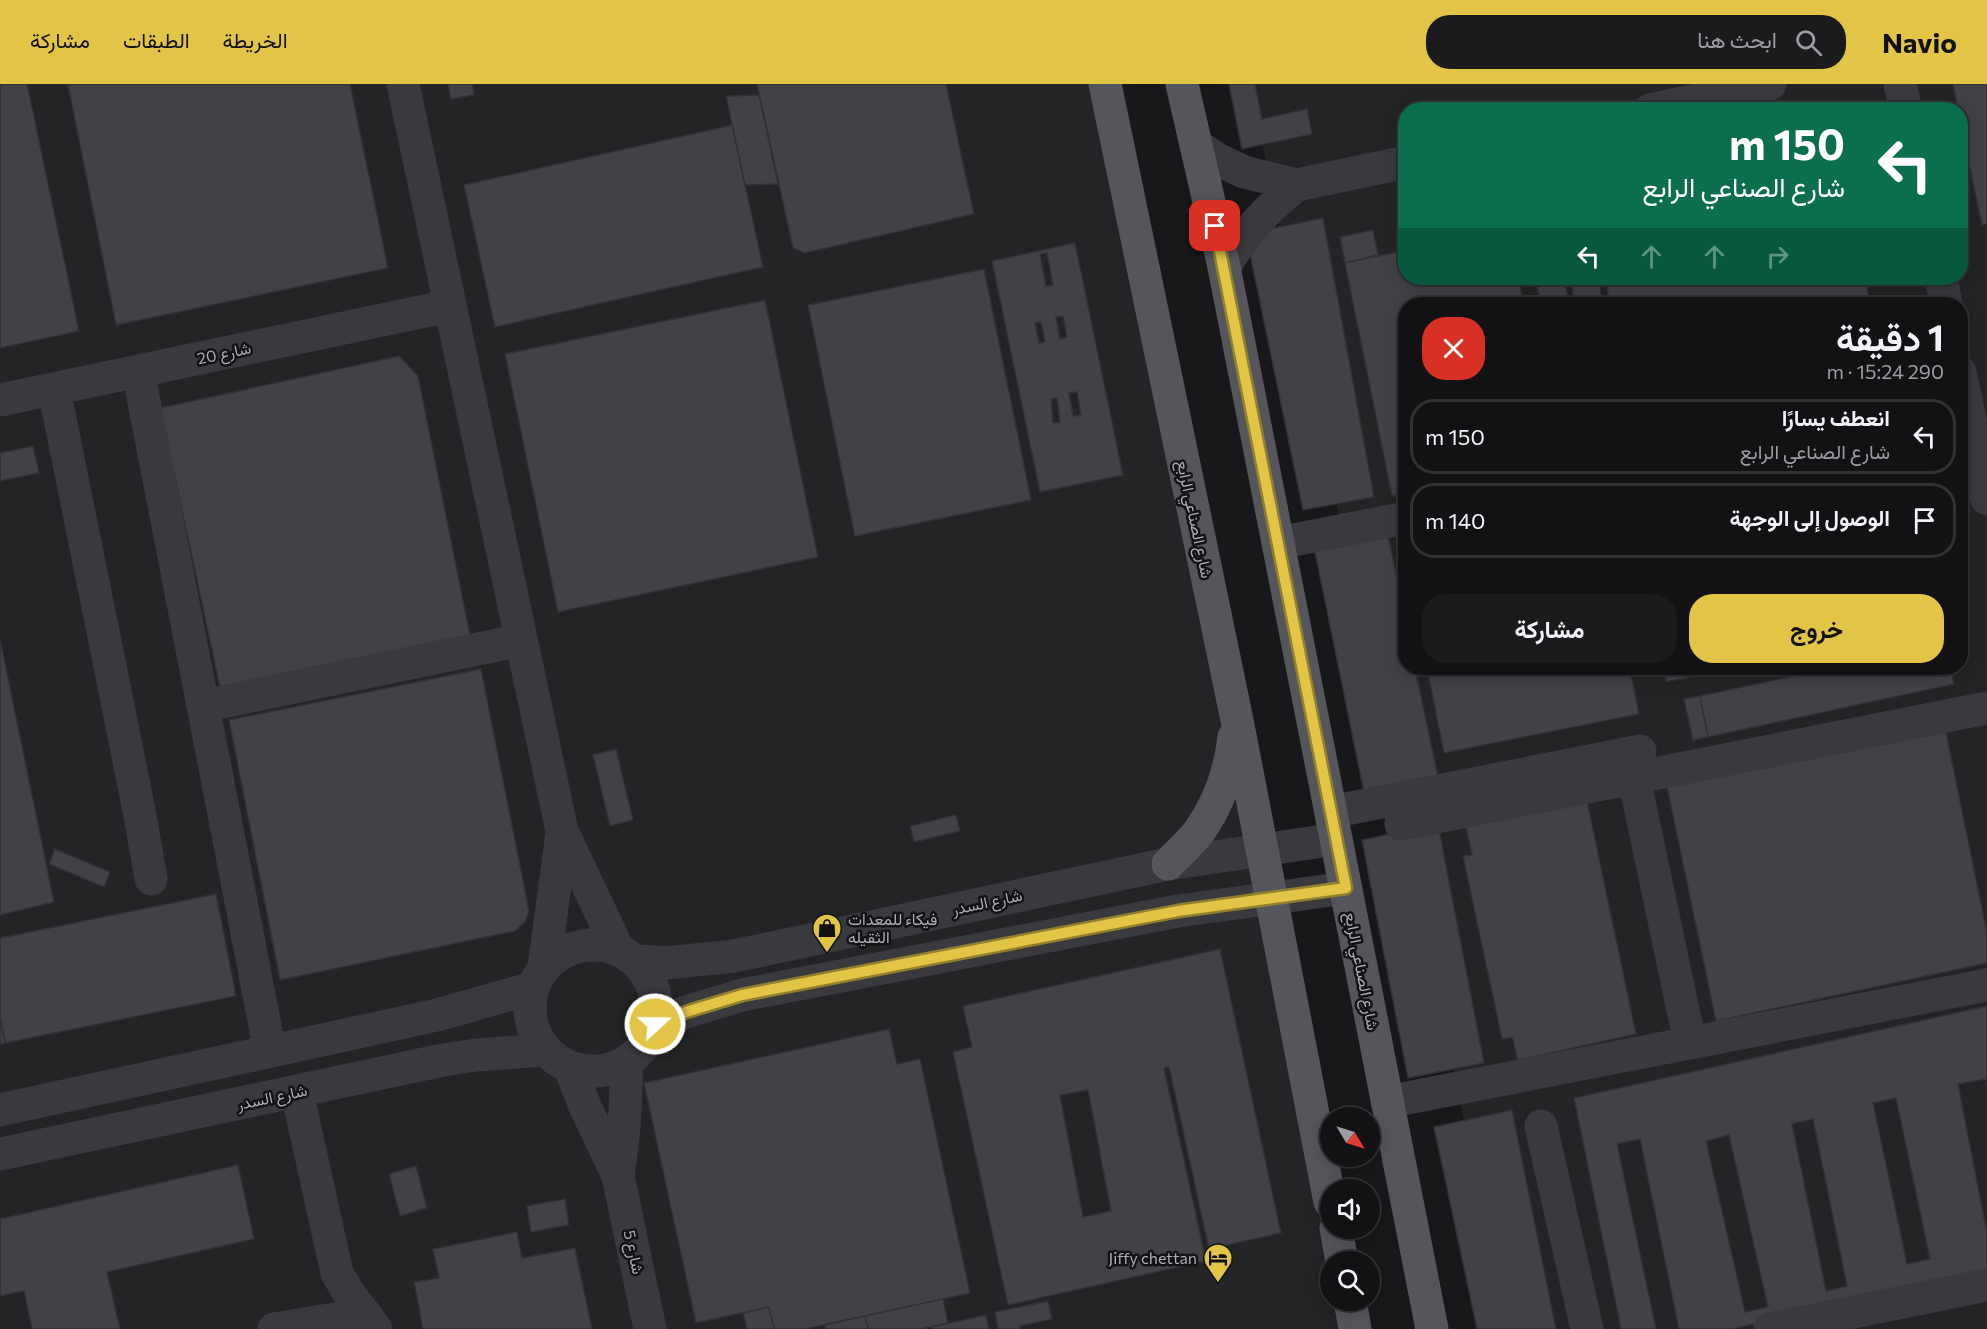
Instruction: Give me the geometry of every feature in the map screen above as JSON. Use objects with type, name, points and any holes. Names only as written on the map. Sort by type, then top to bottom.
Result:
[{"type":"main road","name":"شارع الصناعي الرابع","points":[[1105,84],[1237,720],[1326,1179]]},
{"type":"main road","name":"شارع الصناعي الرابع","points":[[1182,84],[1224,267],[1432,1329]]},
{"type":"main road","points":[[1168,864],[1197,835],[1218,800],[1231,761],[1237,720]]},
{"type":"main road","points":[[1352,1311],[1355,1329]]},
{"type":"street","points":[[403,84],[562,831],[628,955],[648,975],[655,990],[657,1007],[655,1024],[644,1047],[626,1063],[608,1071],[589,1072],[557,1059],[534,1032],[529,1010],[538,978],[562,831]]},
{"type":"street","points":[[1687,102],[1770,84]]},
{"type":"street","points":[[1900,84],[1904,102]]},
{"type":"street","points":[[1196,145],[1244,172],[1297,185],[1398,164]]},
{"type":"street","points":[[1224,267],[1238,243],[1255,222],[1297,185]]},
{"type":"street","name":"شارع 20","points":[[0,400],[449,306]]},
{"type":"street","points":[[138,371],[270,1051]]},
{"type":"street","points":[[54,389],[151,879]]},
{"type":"street","points":[[1968,410],[1987,499]]},
{"type":"street","points":[[1278,543],[1398,520]]},
{"type":"street","points":[[203,706],[521,640]]},
{"type":"street","points":[[1401,824],[1637,765],[1987,708]]},
{"type":"street","points":[[1637,765],[1689,1042]]},
{"type":"street","name":"شارع السدر","points":[[628,955],[666,963],[734,956],[1168,864],[1261,850],[1334,826],[1637,765]]},
{"type":"street","points":[[655,1024],[742,995],[1178,911],[1346,888]]},
{"type":"street","points":[[0,1110],[436,1015],[538,978],[565,951],[583,946],[592,944],[628,955]]},
{"type":"street","points":[[1387,1102],[1987,985]]},
{"type":"street","name":"شارع السدر","points":[[0,1154],[476,1055],[557,1059]]},
{"type":"street","name":"شارع 5","points":[[557,1059],[584,1104],[618,1176],[650,1329]]},
{"type":"street","name":"شارع 5","points":[[618,1176],[627,1101],[626,1063]]},
{"type":"street","points":[[297,1092],[334,1262],[342,1283],[371,1322]]},
{"type":"street","points":[[1541,1126],[1587,1329]]},
{"type":"street","points":[[1770,1329],[1987,1285]]},
{"type":"street","points":[[273,1329],[371,1322]]},
{"type":"shaded area","points":[[0,84],[1097,84],[1320,1144],[1320,1167],[1325,1167],[1327,1179],[1320,1179],[1320,1239],[1330,1239],[1330,1251],[1320,1251],[1320,1311],[1355,1311],[1359,1329],[0,1329]]},
{"type":"shaded area","points":[[1250,84],[1987,84],[1987,1329],[1507,1329]]},
{"type":"building","points":[[27,84],[79,331],[0,348],[0,85]]},
{"type":"building","points":[[350,84],[388,268],[116,325],[68,85]]},
{"type":"building","points":[[448,84],[472,84],[474,95],[451,99]]},
{"type":"building","points":[[757,84],[946,84],[974,214],[805,253],[793,248]]},
{"type":"building","points":[[1229,84],[1255,84],[1262,119],[1307,109],[1312,134],[1242,149]]},
{"type":"building","points":[[1953,84],[1987,84],[1987,224],[1982,225],[1968,159],[1968,102],[1956,102]]},
{"type":"building","points":[[759,95],[778,184],[745,185],[726,96]]},
{"type":"building","points":[[732,125],[763,267],[495,327],[464,185]]},
{"type":"building","points":[[1323,218],[1374,497],[1303,510],[1248,244],[1255,232]]},
{"type":"building","points":[[1373,230],[1378,255],[1345,263],[1340,237]]},
{"type":"building","points":[[1075,243],[1123,475],[1040,492],[992,261]],"holes":[[[1047,253],[1053,285],[1046,286],[1040,254]],[[1063,316],[1067,337],[1060,339],[1056,317]],[[1041,322],[1045,342],[1039,343],[1035,323]],[[1077,392],[1081,415],[1073,416],[1069,393]],[[1057,398],[1060,422],[1053,423],[1051,399]]]},
{"type":"building","points":[[1398,252],[1398,285],[1520,285],[1522,297],[1398,297],[1398,495],[1392,496],[1345,263]]},
{"type":"building","points":[[984,269],[1031,500],[855,536],[808,305]]},
{"type":"building","points":[[1537,285],[1565,285],[1568,297],[1539,297]]},
{"type":"building","points":[[1571,285],[1599,285],[1602,297],[1574,297]]},
{"type":"building","points":[[1606,285],[1866,285],[1869,297],[1609,297]]},
{"type":"building","points":[[765,300],[818,557],[558,612],[505,354]]},
{"type":"building","points":[[399,356],[418,376],[471,640],[222,696],[160,408]]},
{"type":"building","points":[[33,446],[39,473],[0,481],[0,453]]},
{"type":"building","points":[[1386,526],[1398,582],[1398,675],[1416,675],[1440,786],[1366,802],[1313,542]]},
{"type":"building","points":[[0,639],[54,902],[0,915]]},
{"type":"building","points":[[481,669],[529,911],[525,922],[515,931],[280,980],[229,720]]},
{"type":"building","points":[[1428,675],[1631,675],[1639,714],[1444,753]]},
{"type":"building","points":[[1664,675],[1702,675],[1666,682]]},
{"type":"building","points":[[1799,675],[1952,675],[1954,684],[1708,737],[1700,696]]},
{"type":"building","points":[[1700,696],[1708,737],[1693,740],[1684,699]]},
{"type":"building","points":[[1945,728],[1987,933],[1987,963],[1716,1021],[1667,787]]},
{"type":"building","points":[[616,749],[633,820],[610,826],[593,755]]},
{"type":"building","points":[[1586,796],[1636,1034],[1518,1060],[1512,1037],[1502,1039],[1463,856],[1472,855],[1465,822]]},
{"type":"building","points":[[956,815],[960,831],[914,842],[910,826]]},
{"type":"building","points":[[1438,824],[1484,1063],[1408,1078],[1362,840]]},
{"type":"building","points":[[55,849],[110,872],[104,887],[49,864]]},
{"type":"building","points":[[216,894],[236,996],[5,1043],[0,1016],[0,938]]},
{"type":"building","points":[[1220,949],[1281,1233],[1209,1249],[1169,1067],[1164,1068],[1206,1261],[1008,1305],[953,1052],[972,1047],[963,1006]],"holes":[[[1088,1090],[1111,1211],[1083,1217],[1060,1095]]]},
{"type":"building","points":[[1987,1006],[1987,1085],[1986,1079],[1958,1084],[1987,1233],[1987,1272],[1732,1329],[1679,1329],[1640,1139],[1617,1144],[1656,1329],[1621,1329],[1574,1098]],"holes":[[[1896,1098],[1930,1259],[1907,1264],[1873,1103]],[[1813,1119],[1847,1286],[1826,1291],[1792,1124]],[[1729,1135],[1768,1307],[1745,1312],[1706,1141]]]},
{"type":"building","points":[[0,1021],[5,1043],[0,1044]]},
{"type":"building","points":[[889,1029],[897,1064],[920,1059],[970,1293],[805,1329],[774,1329],[769,1307],[696,1323],[644,1083]]},
{"type":"building","points":[[1512,1110],[1556,1329],[1477,1329],[1434,1127]]},
{"type":"building","points":[[238,1165],[254,1239],[107,1272],[120,1329],[32,1329],[24,1291],[0,1296],[0,1219]]},
{"type":"building","points":[[416,1166],[427,1208],[400,1216],[389,1174]]},
{"type":"building","points":[[565,1199],[569,1225],[531,1232],[527,1206]]},
{"type":"building","points":[[517,1232],[522,1258],[575,1248],[592,1329],[423,1329],[414,1282],[439,1278],[433,1249]]},
{"type":"building","points":[[943,1299],[948,1323],[921,1329],[868,1329],[865,1316]]},
{"type":"building","points":[[1048,1301],[1052,1319],[1020,1326],[1020,1329],[998,1329],[995,1312]]},
{"type":"building","points":[[769,1307],[774,1329],[747,1329],[743,1313]]},
{"type":"building","points":[[986,1315],[989,1329],[933,1329],[932,1327]]},
{"type":"building","points":[[865,1316],[868,1329],[826,1329],[825,1325]]},
{"type":"place","name":"فيكاء للمعدات الثقيله","points":[[827,954]]},
{"type":"place","name":"Jiffy chettan","points":[[1218,1284]]},
{"type":"route","points":[[655,1024],[742,995],[1178,911],[1346,888],[1215,226]]}]
